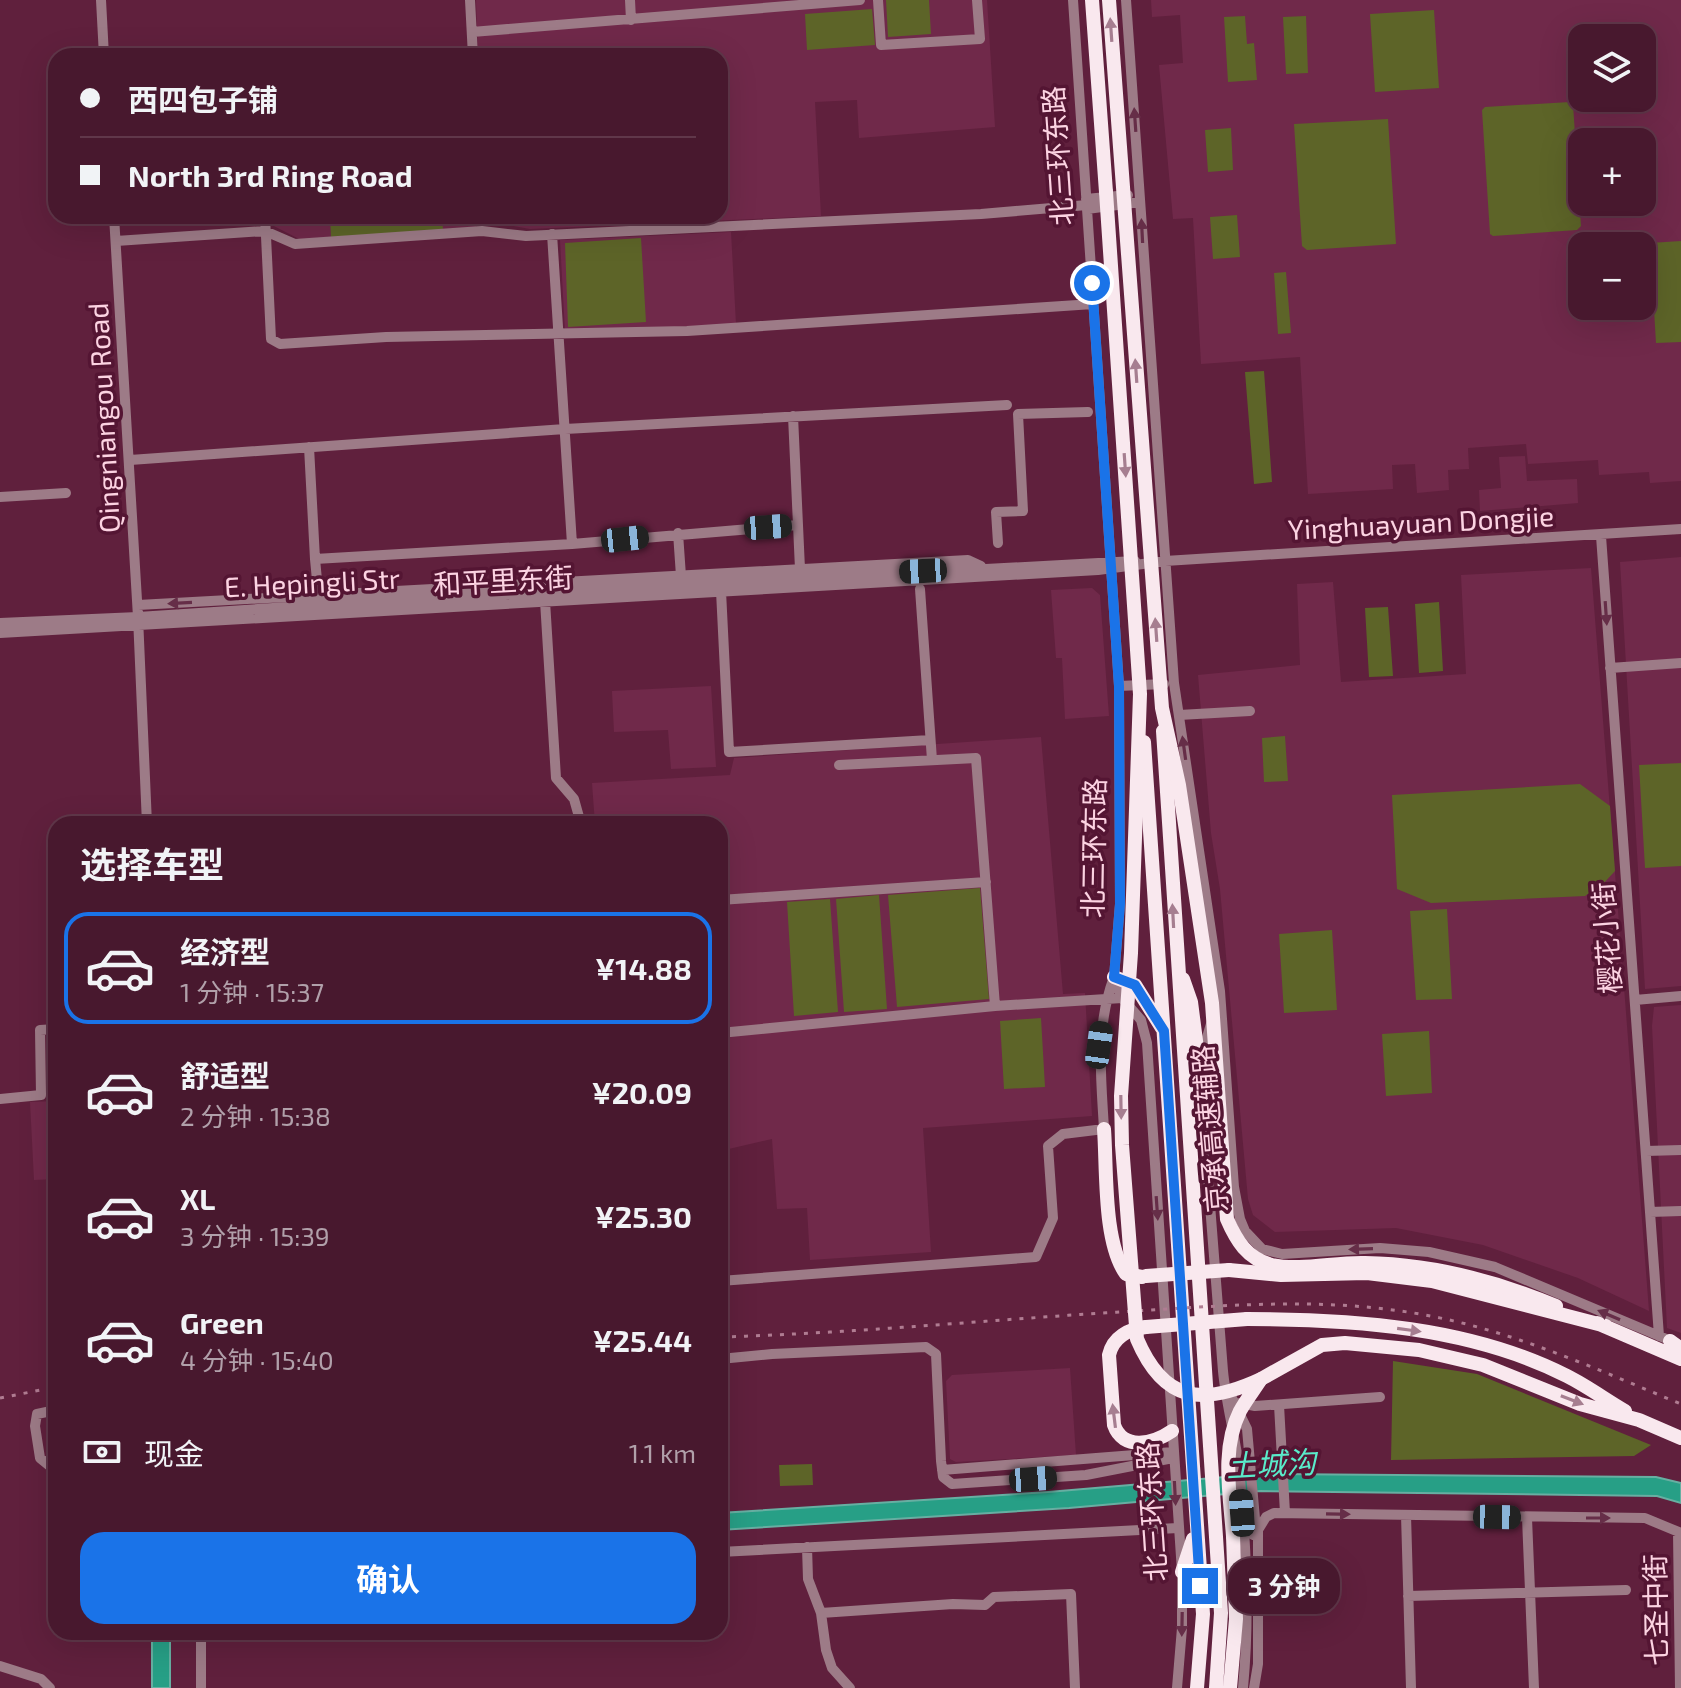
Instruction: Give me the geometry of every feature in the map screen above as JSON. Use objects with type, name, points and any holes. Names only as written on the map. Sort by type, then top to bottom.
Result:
[{"type":"highway","points":[[1092,0],[1203,1614],[1197,1688]]},
{"type":"highway","points":[[1109,0],[1162,708],[1176,959],[1216,1532],[1221,1613],[1216,1688]]},
{"type":"highway","points":[[1140,694],[1131,953],[1121,1096],[1137,1339],[1147,1362],[1160,1378],[1192,1395],[1216,1396],[1261,1379],[1322,1345],[1379,1344],[1455,1356],[1580,1404],[1639,1420],[1681,1438]]},
{"type":"highway","points":[[1162,708],[1179,785],[1212,1003],[1227,1219],[1237,1243],[1251,1255],[1272,1265],[1366,1263],[1431,1269],[1509,1286],[1681,1359]]},
{"type":"highway","points":[[1176,959],[1191,1002],[1199,1064]]},
{"type":"highway","points":[[1114,977],[1135,985],[1164,1031]]},
{"type":"highway","points":[[1104,1129],[1111,1232],[1117,1262],[1126,1274],[1146,1276],[1229,1270],[1281,1275],[1367,1273],[1432,1281],[1606,1326]]},
{"type":"highway","points":[[1172,1431],[1162,1438],[1142,1443],[1127,1441],[1118,1435],[1114,1425],[1111,1346],[1125,1333],[1146,1327],[1247,1319],[1328,1321],[1466,1339],[1566,1375],[1639,1420]]},
{"type":"highway","points":[[1230,1688],[1236,1619],[1228,1463],[1233,1430],[1240,1411],[1261,1379]]},
{"type":"highway","points":[[1182,1572],[1196,1531]]},
{"type":"street","points":[[101,0],[104,48]]},
{"type":"street","points":[[470,0],[473,48]]},
{"type":"street","points":[[630,0],[631,20]]},
{"type":"street","points":[[472,32],[860,0]]},
{"type":"street","points":[[878,0],[881,45],[980,39],[977,0]]},
{"type":"street","name":"北三环东路","points":[[1073,0],[1119,686],[1120,904],[1114,977],[1122,998],[1141,1020],[1147,1043],[1182,1572],[1182,1628],[1177,1688]]},
{"type":"street","points":[[1126,0],[1174,683],[1220,991],[1199,1064],[1223,1371],[1227,1409],[1239,1465],[1247,1575],[1248,1629],[1243,1688]]},
{"type":"street","points":[[116,241],[265,231],[295,244],[482,231],[526,236],[981,214],[1140,198]]},
{"type":"street","name":"Qingniangou Road","points":[[115,224],[138,605],[147,816]]},
{"type":"street","points":[[265,224],[271,339],[280,344],[386,337],[687,331],[1093,304]]},
{"type":"street","points":[[482,224],[482,231]]},
{"type":"street","points":[[552,234],[572,544]]},
{"type":"street","points":[[130,460],[565,429],[1007,405]]},
{"type":"street","points":[[998,543],[996,512],[1023,511],[1018,414],[1088,412]]},
{"type":"street","points":[[793,416],[800,569]]},
{"type":"street","points":[[309,447],[318,600]]},
{"type":"street","points":[[0,497],[66,493]]},
{"type":"street","points":[[315,559],[572,544],[798,525]]},
{"type":"street","name":"Yinghuayuan Dongjie","points":[[1112,564],[1681,529]]},
{"type":"street","points":[[678,533],[681,576]]},
{"type":"street","name":"樱花小街","points":[[1601,536],[1650,1212],[1673,1343]]},
{"type":"street","points":[[138,605],[318,600],[968,560],[983,567]]},
{"type":"street","points":[[930,740],[729,752],[721,591],[1112,564]]},
{"type":"street","name":"E. Hepingli Str","points":[[138,621],[318,600],[983,567],[1112,564]]},
{"type":"street","points":[[1113,593],[1167,588]]},
{"type":"street","points":[[920,589],[932,760]]},
{"type":"street","name":"和平里东街","points":[[0,623],[138,621],[721,591]]},
{"type":"street","points":[[545,601],[556,778],[574,799],[579,816]]},
{"type":"street","name":"和平里东街","points":[[0,633],[138,621]]},
{"type":"street","points":[[1610,668],[1681,663]]},
{"type":"street","points":[[1119,686],[1174,683]]},
{"type":"street","points":[[1179,715],[1250,711]]},
{"type":"street","points":[[839,765],[976,758],[995,1006]]},
{"type":"street","points":[[728,899],[986,882]]},
{"type":"street","points":[[728,1280],[1036,1257],[1053,1218],[1048,1146],[1063,1134],[1104,1129],[1099,1045],[1106,999],[1114,977]]},
{"type":"street","name":"京承高速辅路","points":[[1220,991],[1237,1207],[1245,1231],[1262,1249],[1295,1255],[1380,1248],[1442,1255],[1495,1267],[1673,1343]]},
{"type":"street","points":[[1635,1000],[1681,996]]},
{"type":"street","points":[[728,1032],[995,1006],[1122,998]]},
{"type":"street","points":[[0,1099],[41,1095],[40,1030],[48,1030]]},
{"type":"street","points":[[1646,1151],[1681,1150]]},
{"type":"street","points":[[1650,1212],[1681,1211]]},
{"type":"street","points":[[728,1358],[926,1347],[936,1354],[942,1470],[943,1477],[952,1484],[1086,1475],[1173,1459]]},
{"type":"street","points":[[1223,1371],[1231,1399],[1247,1429],[1255,1519],[1247,1575]]},
{"type":"street","points":[[1231,1399],[1255,1406],[1380,1397]]},
{"type":"street","points":[[1279,1405],[1285,1513]]},
{"type":"street","points":[[48,1412],[37,1414],[35,1426],[40,1458],[48,1464]]},
{"type":"street","points":[[942,1470],[1173,1459]]},
{"type":"street","points":[[1254,1688],[1258,1664],[1258,1530],[1266,1517],[1285,1513],[1645,1518],[1679,1532]]},
{"type":"street","points":[[1406,1515],[1411,1688]]},
{"type":"street","points":[[1527,1518],[1534,1688]]},
{"type":"street","points":[[728,1552],[1177,1523]]},
{"type":"street","name":"七圣中街","points":[[1679,1532],[1680,1688]]},
{"type":"street","points":[[807,1547],[808,1579],[821,1613],[826,1650],[832,1668],[850,1688]]},
{"type":"street","points":[[1408,1596],[1626,1590]]},
{"type":"street","points":[[821,1613],[953,1604],[985,1605],[994,1597],[1071,1594],[1075,1688]]},
{"type":"street","points":[[201,1640],[201,1688]]},
{"type":"street","points":[[0,1666],[41,1679],[50,1688]]},
{"type":"shaded area","points":[[476,0],[987,0],[995,127],[859,138],[857,100],[815,102],[821,216],[728,220],[728,48],[478,48]]},
{"type":"shaded area","points":[[886,0],[929,0],[931,34],[888,37]]},
{"type":"shaded area","points":[[1151,0],[1681,0],[1681,481],[1650,483],[1649,472],[1599,475],[1598,460],[1528,464],[1526,444],[1468,448],[1469,469],[1448,470],[1449,490],[1417,493],[1415,464],[1392,465],[1393,489],[1308,494],[1300,357],[1201,364],[1193,218],[1173,219],[1159,65],[1183,63],[1180,15],[1152,17]]},
{"type":"shaded area","points":[[872,9],[875,45],[807,50],[805,14]]},
{"type":"shaded area","points":[[1434,10],[1439,88],[1375,92],[1370,14]]},
{"type":"shaded area","points":[[1245,16],[1247,44],[1254,43],[1257,80],[1228,82],[1224,17]]},
{"type":"shaded area","points":[[1306,16],[1308,73],[1286,74],[1283,17]]},
{"type":"shaded area","points":[[1568,102],[1568,112],[1574,112],[1575,128],[1568,128],[1568,216],[1580,216],[1581,226],[1577,230],[1490,234],[1482,110],[1485,107]]},
{"type":"shaded area","points":[[1388,119],[1396,244],[1307,250],[1302,246],[1294,124]]},
{"type":"shaded area","points":[[1231,128],[1233,170],[1208,172],[1205,130]]},
{"type":"shaded area","points":[[1237,215],[1240,257],[1213,259],[1210,217]]},
{"type":"shaded area","points":[[270,224],[476,224],[476,227],[301,240]]},
{"type":"shaded area","points":[[330,224],[443,224],[443,230],[331,237]]},
{"type":"shaded area","points":[[503,224],[642,224],[530,229]]},
{"type":"shaded area","points":[[731,232],[736,324],[565,332],[560,240]]},
{"type":"shaded area","points":[[641,238],[646,322],[568,327],[565,243]]},
{"type":"shaded area","points":[[1681,241],[1681,342],[1656,343],[1656,243]]},
{"type":"shaded area","points":[[1286,272],[1291,333],[1278,334],[1274,273]]},
{"type":"shaded area","points":[[1264,371],[1272,482],[1254,484],[1245,372]]},
{"type":"shaded area","points":[[1525,456],[1527,481],[1577,479],[1578,503],[1480,511],[1479,490],[1501,488],[1499,457]]},
{"type":"shaded area","points":[[1681,557],[1681,986],[1645,989],[1620,562]]},
{"type":"shaded area","points":[[1591,568],[1649,1311],[1578,1278],[1483,1245],[1396,1228],[1275,1232],[1253,1215],[1248,1199],[1198,675],[1300,665],[1297,584],[1333,582],[1341,682],[1466,674],[1461,575]]},
{"type":"shaded area","points":[[1092,588],[1100,595],[1109,716],[1065,719],[1062,658],[1056,658],[1051,590]]},
{"type":"shaded area","points":[[1439,602],[1443,671],[1419,673],[1415,604]]},
{"type":"shaded area","points":[[1388,607],[1393,676],[1369,677],[1365,608]]},
{"type":"shaded area","points":[[711,686],[716,767],[671,769],[668,730],[614,732],[612,691]]},
{"type":"shaded area","points":[[1285,736],[1288,781],[1264,782],[1262,738]]},
{"type":"shaded area","points":[[1041,737],[1063,994],[1085,993],[1092,1116],[923,1128],[931,1252],[810,1260],[807,1208],[777,1209],[772,1139],[728,1149],[728,816],[594,816],[592,783],[730,775],[734,758]]},
{"type":"shaded area","points":[[1681,763],[1681,866],[1645,868],[1639,765]]},
{"type":"shaded area","points":[[1580,784],[1610,806],[1615,871],[1585,896],[1431,903],[1397,889],[1392,795]]},
{"type":"shaded area","points":[[980,888],[989,999],[897,1007],[888,895]]},
{"type":"shaded area","points":[[879,895],[887,1009],[844,1012],[836,899]]},
{"type":"shaded area","points":[[830,899],[838,1012],[794,1016],[787,902]]},
{"type":"shaded area","points":[[1447,909],[1452,999],[1416,1000],[1410,911]]},
{"type":"shaded area","points":[[1332,930],[1337,1010],[1284,1013],[1279,934]]},
{"type":"shaded area","points":[[1681,1005],[1681,1333],[1667,1328],[1652,1026],[1654,1007]]},
{"type":"shaded area","points":[[1041,1018],[1045,1087],[1004,1089],[1000,1021]]},
{"type":"shaded area","points":[[1429,1031],[1432,1093],[1386,1096],[1382,1034]]},
{"type":"shaded area","points":[[48,1101],[48,1179],[34,1180],[30,1102]]},
{"type":"shaded area","points":[[1393,1361],[1477,1374],[1651,1445],[1634,1456],[1391,1460]]},
{"type":"shaded area","points":[[1070,1368],[1076,1455],[956,1462],[950,1459],[946,1381],[952,1375]]},
{"type":"shaded area","points":[[812,1464],[813,1485],[780,1486],[779,1465]]},
{"type":"shaded area","points":[[1260,1474],[1656,1477],[1681,1483],[1681,1503],[1657,1496],[1260,1491],[1069,1508],[728,1529],[728,1512],[1048,1492]]},
{"type":"shaded area","points":[[152,1640],[170,1640],[170,1688],[152,1688]]},
{"type":"railway","points":[[728,1337],[1208,1307],[1280,1304],[1353,1306],[1425,1315],[1491,1331],[1555,1353],[1681,1404]]},
{"type":"railway","points":[[0,1398],[48,1389]]},
{"type":"route","points":[[1092,283],[1119,686],[1120,904],[1114,977],[1135,985],[1164,1031],[1200,1586]]},
{"type":"water label","name":"土城沟","points":[[1271,1463]]}]
